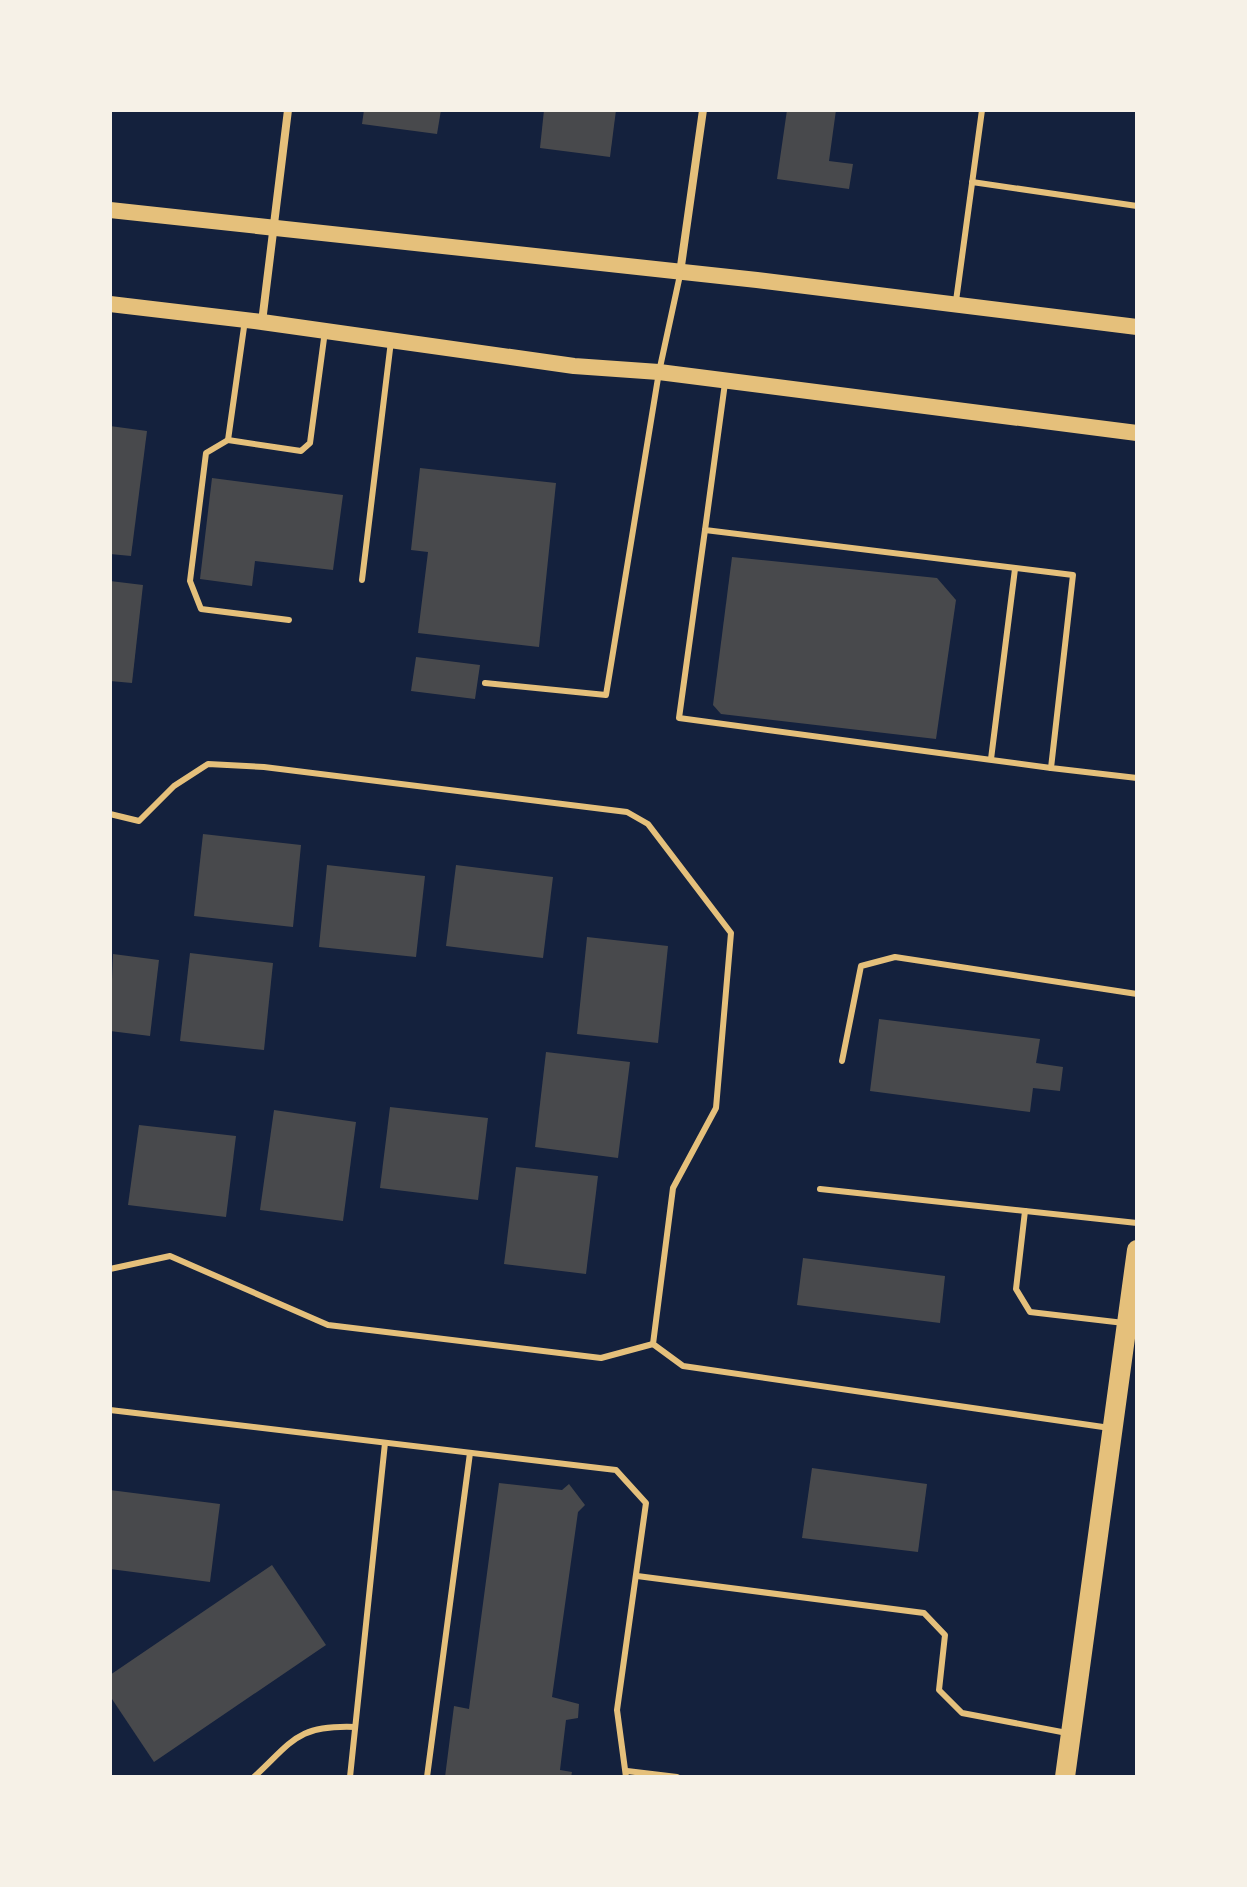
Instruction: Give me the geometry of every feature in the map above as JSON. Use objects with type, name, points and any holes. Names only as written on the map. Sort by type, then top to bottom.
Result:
[{"type":"main road","points":[[110,210],[1137,327]]},
{"type":"main road","points":[[110,304],[574,366],[659,372],[1137,433]]},
{"type":"main road","points":[[1065,1777],[1137,1250]]},
{"type":"street","points":[[253,321],[272,227],[288,110]]},
{"type":"street","points":[[680,274],[703,110]]},
{"type":"lane","points":[[955,305],[982,110]]},
{"type":"lane","points":[[972,182],[1137,206]]},
{"type":"lane","points":[[485,683],[606,695],[659,372],[680,274]]},
{"type":"lane","points":[[228,440],[253,321]]},
{"type":"lane","points":[[289,620],[201,609],[190,581],[206,453],[228,440],[301,451],[310,443],[325,331]]},
{"type":"lane","points":[[362,580],[391,340]]},
{"type":"lane","points":[[726,380],[679,718],[1137,778]]},
{"type":"lane","points":[[705,530],[1073,575],[1051,768]]},
{"type":"lane","points":[[991,759],[1015,569]]},
{"type":"lane","points":[[110,814],[139,821],[174,786],[208,764],[264,767],[627,812],[648,824],[731,933],[716,1108],[673,1188],[653,1344]]},
{"type":"lane","points":[[842,1061],[861,966],[895,957],[1137,994]]},
{"type":"lane","points":[[820,1189],[1137,1223]]},
{"type":"lane","points":[[1025,1211],[1016,1289],[1030,1312],[1127,1324]]},
{"type":"lane","points":[[110,1269],[170,1256],[201,1266],[328,1325],[601,1358],[653,1344]]},
{"type":"lane","points":[[653,1344],[683,1366],[1113,1428]]},
{"type":"lane","points":[[110,1410],[616,1470],[646,1503],[617,1710],[627,1774],[677,1777]]},
{"type":"lane","points":[[350,1777],[385,1443]]},
{"type":"lane","points":[[427,1777],[470,1453]]},
{"type":"lane","points":[[637,1576],[924,1613],[945,1635],[939,1690],[962,1713],[1071,1734]]},
{"type":"lane","points":[[254,1777],[301,1734],[320,1726],[355,1727]]},
{"type":"building","points":[[364,110],[441,110],[437,134],[362,124]]},
{"type":"building","points":[[544,110],[616,110],[610,157],[540,148]]},
{"type":"building","points":[[787,110],[836,110],[829,161],[853,164],[849,189],[777,179]]},
{"type":"building","points":[[110,426],[147,431],[131,556],[110,554]]},
{"type":"building","points":[[420,468],[556,483],[539,647],[418,633],[428,552],[411,550]]},
{"type":"building","points":[[212,478],[343,495],[333,570],[255,561],[252,586],[200,579]]},
{"type":"building","points":[[732,557],[937,578],[956,600],[936,739],[721,714],[713,705]]},
{"type":"building","points":[[110,581],[143,585],[132,683],[110,681]]},
{"type":"building","points":[[416,657],[480,665],[475,699],[411,691]]},
{"type":"building","points":[[203,834],[301,845],[293,927],[194,916]]},
{"type":"building","points":[[327,865],[425,876],[416,957],[319,947]]},
{"type":"building","points":[[456,865],[553,877],[543,958],[446,946]]},
{"type":"building","points":[[587,937],[668,946],[658,1043],[577,1034]]},
{"type":"building","points":[[190,953],[273,963],[264,1050],[180,1041]]},
{"type":"building","points":[[113,954],[159,960],[150,1036],[110,1031]]},
{"type":"building","points":[[879,1019],[1040,1039],[1036,1063],[1063,1067],[1060,1091],[1033,1088],[1030,1112],[870,1091]]},
{"type":"building","points":[[546,1052],[630,1062],[618,1158],[535,1147]]},
{"type":"building","points":[[390,1107],[488,1118],[478,1200],[380,1188]]},
{"type":"building","points":[[274,1110],[356,1122],[343,1221],[260,1210]]},
{"type":"building","points":[[139,1125],[236,1136],[226,1217],[128,1205]]},
{"type":"building","points":[[516,1167],[598,1176],[586,1274],[504,1264]]},
{"type":"building","points":[[803,1258],[945,1276],[940,1323],[797,1305]]},
{"type":"building","points":[[812,1468],[927,1484],[918,1552],[802,1538]]},
{"type":"building","points":[[499,1483],[562,1490],[569,1484],[585,1505],[578,1512],[552,1697],[579,1704],[578,1718],[566,1720],[560,1770],[572,1772],[571,1777],[445,1777],[454,1706],[469,1709]]},
{"type":"building","points":[[110,1490],[220,1504],[210,1582],[110,1569]]},
{"type":"building","points":[[272,1565],[326,1645],[154,1762],[110,1696],[110,1675]]}]
